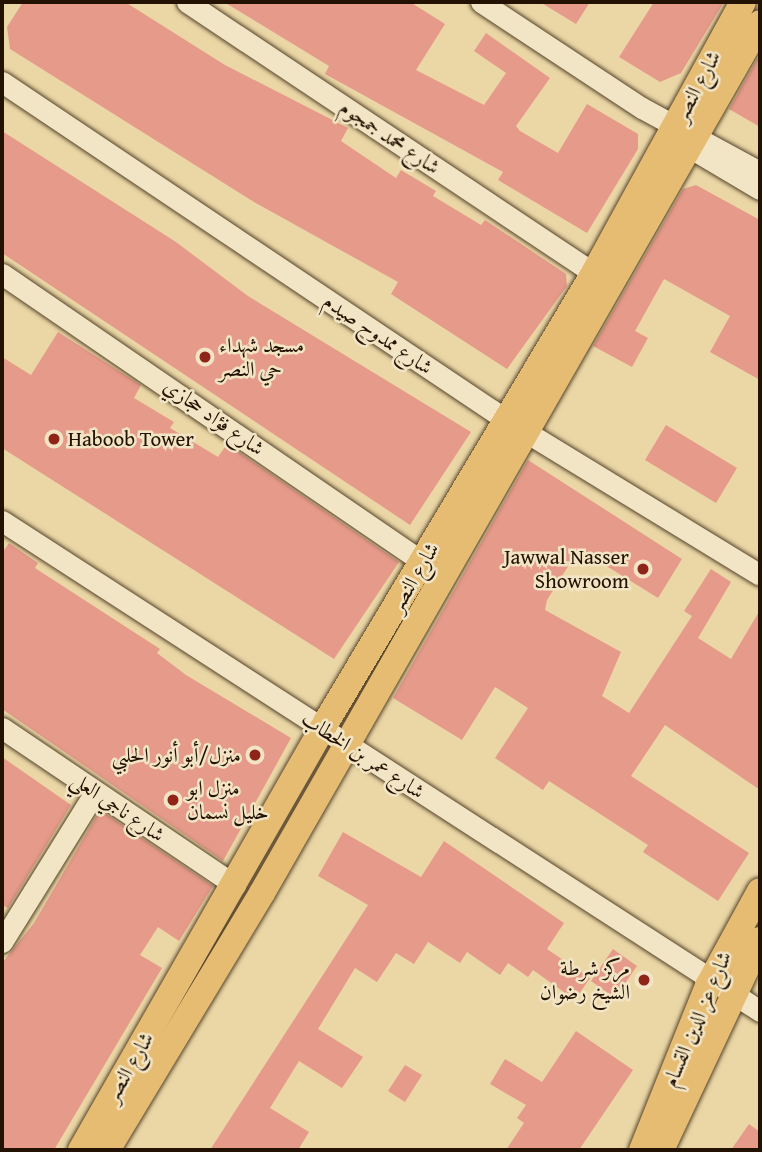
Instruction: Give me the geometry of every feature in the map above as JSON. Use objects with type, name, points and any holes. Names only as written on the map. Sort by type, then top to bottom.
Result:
[{"type":"main road","name":"شارع النصر","points":[[81,1150],[322,729],[424,563],[517,425],[683,135],[743,2]]},
{"type":"main road","name":"شارع النصر","points":[[107,1150],[345,748],[517,425],[594,273],[683,135],[760,23]]},
{"type":"main road","name":"شارع عز الدين القسام","points":[[662,1150],[721,987],[760,891]]},
{"type":"main road","name":"شارع عز الدين القسام","points":[[642,1150],[721,987],[760,940]]},
{"type":"street","name":"شارع محمد جمجوم","points":[[187,2],[594,273]]},
{"type":"street","points":[[481,2],[760,189]]},
{"type":"street","name":"شارع ممدوح صيدم","points":[[2,82],[517,425],[760,575]]},
{"type":"street","points":[[683,135],[760,172]]},
{"type":"street","name":"شارع فؤاد حجازي","points":[[2,274],[424,563]]},
{"type":"street","name":"شارع عمر بن الخطاب","points":[[2,521],[322,729],[345,748],[521,851],[760,1011]]},
{"type":"street","name":"شارع ناجي العلي","points":[[2,728],[235,885]]},
{"type":"street","points":[[2,942],[95,792]]},
{"type":"building","points":[[23,2],[125,2],[225,65],[348,128],[341,141],[396,178],[401,170],[436,191],[433,196],[481,225],[485,220],[566,274],[567,286],[507,369],[391,294],[398,282],[254,202],[10,49],[7,27]]},
{"type":"building","points":[[224,2],[410,2],[445,24],[416,70],[484,105],[506,73],[474,51],[486,33],[550,78],[516,126],[520,131],[558,153],[587,104],[638,134],[638,149],[587,233],[498,180],[503,172],[325,74],[329,66]]},
{"type":"building","points":[[540,2],[590,2],[576,24]]},
{"type":"building","points":[[654,2],[724,2],[681,73],[660,82],[619,57]]},
{"type":"building","points":[[760,54],[760,127],[729,109]]},
{"type":"building","points":[[2,131],[176,242],[248,296],[471,432],[410,525],[2,253]]},
{"type":"building","points":[[696,185],[760,220],[760,380],[710,352],[730,316],[664,279],[635,331],[648,338],[632,367],[593,346],[683,189]]},
{"type":"building","points":[[58,332],[141,385],[134,398],[174,422],[170,428],[218,457],[227,444],[399,562],[334,659],[2,448],[2,357],[31,375]]},
{"type":"building","points":[[666,425],[737,468],[716,503],[645,460]]},
{"type":"building","points":[[528,460],[682,559],[658,598],[579,549],[547,600],[545,610],[621,652],[602,696],[629,713],[692,616],[684,611],[711,569],[731,582],[698,638],[731,659],[760,610],[760,790],[665,725],[631,776],[749,853],[718,901],[643,852],[648,845],[549,781],[543,790],[495,758],[528,708],[495,687],[462,740],[393,698]]},
{"type":"building","points":[[9,543],[38,563],[35,568],[160,649],[157,653],[186,675],[291,738],[223,861],[2,709],[2,553]]},
{"type":"building","points":[[2,757],[71,805],[8,908],[2,905]]},
{"type":"building","points":[[100,810],[213,886],[179,941],[158,927],[140,955],[162,968],[54,1150],[2,1150],[2,963],[34,923]]},
{"type":"building","points":[[343,832],[421,877],[444,841],[564,923],[547,949],[590,978],[575,1000],[533,970],[528,977],[508,963],[500,975],[467,952],[460,963],[428,942],[414,964],[396,953],[377,982],[355,968],[318,1029],[363,1057],[342,1088],[299,1061],[270,1108],[309,1132],[298,1150],[210,1150],[368,905],[318,876]]},
{"type":"building","points":[[613,949],[637,966],[615,998],[591,981]]},
{"type":"building","points":[[576,1031],[633,1070],[579,1150],[506,1150],[524,1123],[517,1118],[526,1105],[490,1084],[505,1059],[542,1082]]},
{"type":"building","points":[[405,1065],[422,1075],[405,1102],[388,1091]]},
{"type":"building","points":[[749,1124],[760,1132],[760,1150],[731,1150]]},
{"type":"place","name":"مسجد شهداء حي النصر","points":[[205,357]]},
{"type":"place","name":"Haboob Tower","points":[[54,439]]},
{"type":"place","name":"Jawwal Nasser Showroom","points":[[643,569]]},
{"type":"place","name":"منزل/أبو أنور الحلبي","points":[[255,755]]},
{"type":"place","name":"منزل ابو خليل نسمان","points":[[173,800]]},
{"type":"place","name":"مركز شرطة الشيخ رضوان","points":[[644,980]]}]
